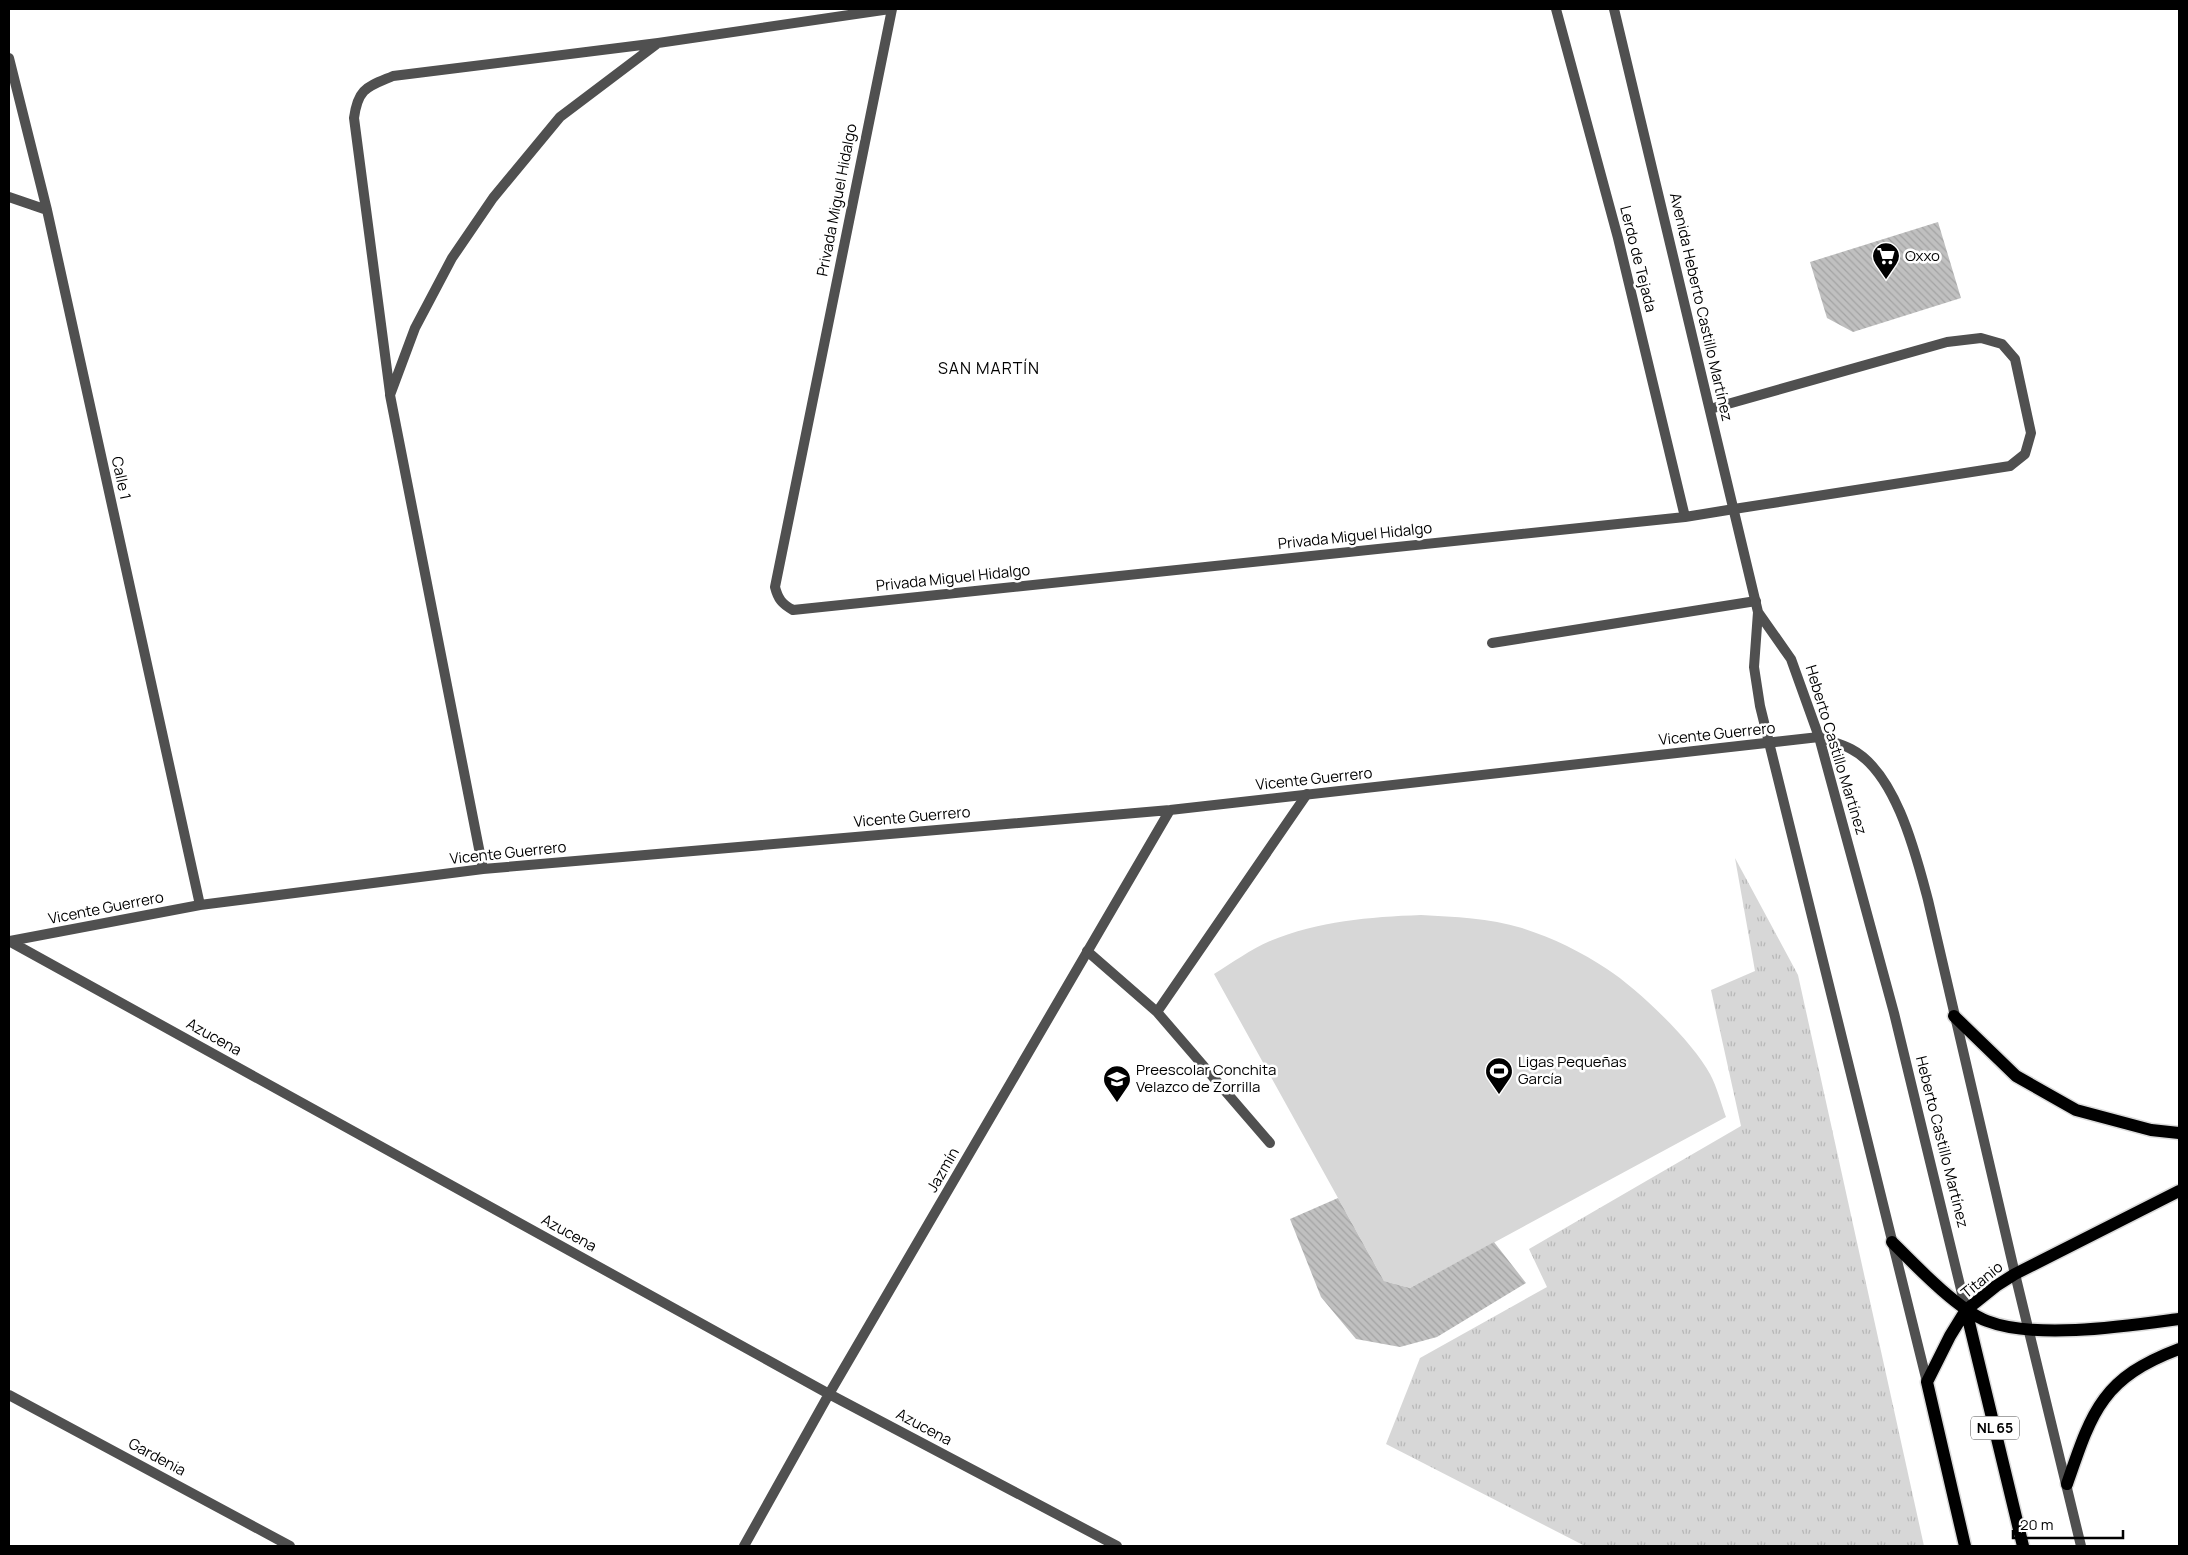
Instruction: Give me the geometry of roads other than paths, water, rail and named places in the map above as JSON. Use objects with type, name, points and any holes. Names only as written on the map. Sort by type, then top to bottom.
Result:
[{"type":"main road","points":[[1954,1016],[2016,1076],[2076,1110],[2151,1130],[2179,1133]]},
{"type":"main road","name":"Titanio","points":[[2179,1191],[2015,1274],[1996,1286],[1966,1310],[1986,1321],[2029,1331],[2091,1328],[2179,1319]]},
{"type":"main road","points":[[1892,1242],[1966,1310],[1950,1336],[1927,1382]]},
{"type":"main road","name":"Heberto Castillo Martínez","points":[[1966,1310],[2023,1546]]},
{"type":"main road","points":[[2066,1484],[2085,1430],[2104,1396],[2122,1379],[2157,1357],[2179,1348]]},
{"type":"main road","name":"NL 65","points":[[1927,1382],[1965,1546]]},
{"type":"street","name":"Privada Miguel Hidalgo","points":[[891,9],[775,587],[777,597],[784,605],[793,610],[1685,517],[2010,466],[2025,454],[2031,433],[2015,359],[2002,344],[1980,338],[1948,342],[1710,409]]},
{"type":"street","points":[[483,869],[390,395],[354,118],[356,102],[367,87],[393,76],[658,43],[891,9]]},
{"type":"street","name":"Lerdo de Tejada","points":[[1556,9],[1618,238],[1685,517]]},
{"type":"street","name":"Avenida Heberto Castillo Martínez","points":[[1614,9],[1758,612]]},
{"type":"street","points":[[390,395],[415,328],[452,258],[493,198],[560,117],[658,43]]},
{"type":"street","name":"Calle 1","points":[[9,58],[47,210],[200,905]]},
{"type":"street","points":[[9,197],[47,210]]},
{"type":"street","points":[[1492,643],[1756,601]]},
{"type":"street","name":"Heberto Castillo Martínez","points":[[1758,612],[1791,659],[1819,737],[1894,1013],[1966,1310]]},
{"type":"street","name":"NL 65","points":[[1758,612],[1754,668],[1760,706],[1927,1382]]},
{"type":"street","points":[[1819,737],[1852,750],[1875,768],[1893,798],[1911,840],[1926,891],[2015,1274],[2081,1546]]},
{"type":"street","name":"Vicente Guerrero","points":[[9,941],[200,905],[483,869],[1170,810],[1819,737]]},
{"type":"street","points":[[1157,1012],[1307,794]]},
{"type":"street","name":"Jazmín","points":[[744,1546],[829,1394],[1170,810]]},
{"type":"street","name":"Azucena","points":[[9,941],[829,1394],[1117,1546]]},
{"type":"street","points":[[1087,951],[1157,1012],[1270,1143]]},
{"type":"street","name":"Gardenia","points":[[9,1395],[290,1546]]},
{"type":"place","name":"Oxxo","points":[[1886,280]]},
{"type":"place","name":"Ligas Pequeñas García","points":[[1499,1095]]},
{"type":"place","name":"Preescolar Conchita Velazco de Zorrilla","points":[[1117,1103]]},
{"type":"district","name":"SAN MARTÍN","points":[[989,368]]}]
